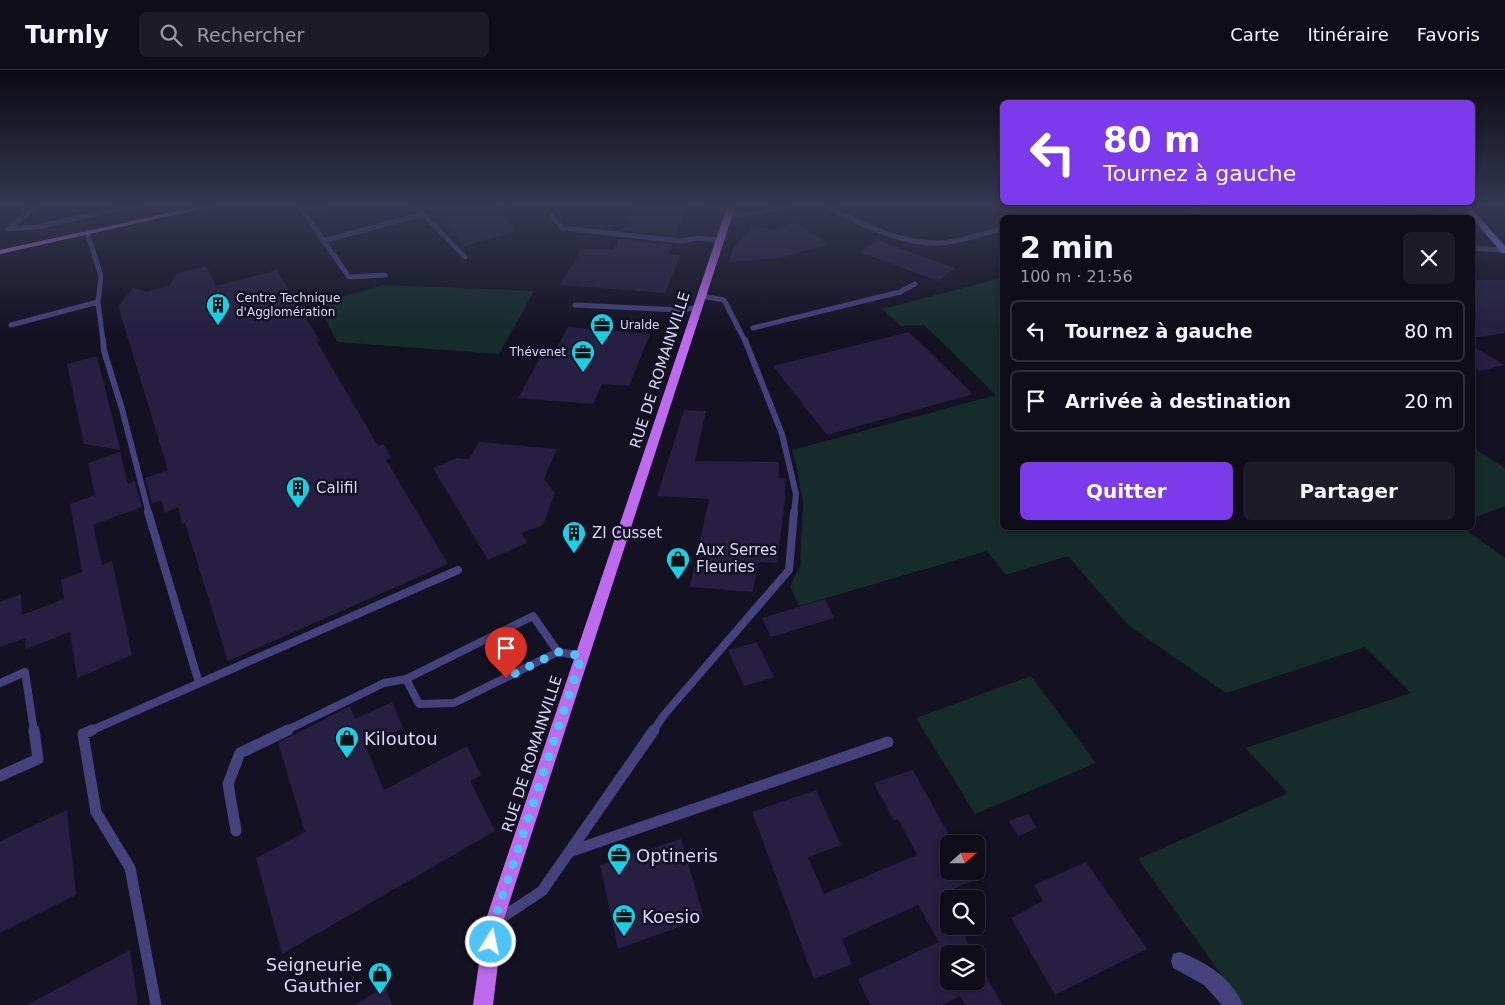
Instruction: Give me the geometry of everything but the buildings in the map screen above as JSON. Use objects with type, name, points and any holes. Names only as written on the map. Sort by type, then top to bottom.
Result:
[{"type":"main road","points":[[0,252],[19,248]]},
{"type":"main road","name":"RUE DE ROMAINVILLE","points":[[483,1005],[494,922],[717,248]]},
{"type":"street","points":[[1180,961],[1206,973],[1227,994],[1233,1005]]},
{"type":"lane","points":[[92,248],[101,276],[98,302],[104,351],[122,409],[143,494],[199,683]]},
{"type":"lane","points":[[328,248],[349,277],[385,276]]},
{"type":"lane","points":[[456,248],[465,257]]},
{"type":"lane","points":[[1475,248],[1505,250]]},
{"type":"lane","points":[[753,328],[900,292],[915,284]]},
{"type":"lane","points":[[494,922],[542,891],[664,716],[789,570],[796,494],[782,434],[750,350],[724,300],[699,302],[679,310],[575,305]]},
{"type":"lane","points":[[11,325],[98,302]]},
{"type":"lane","points":[[156,1005],[130,868],[96,812],[83,734],[458,570]]},
{"type":"lane","points":[[236,831],[228,784],[240,753],[384,683],[406,679],[533,616],[558,652]]},
{"type":"lane","points":[[406,679],[419,704],[454,703],[558,652],[582,656]]},
{"type":"lane","points":[[0,683],[25,672],[38,759],[0,776]]},
{"type":"lane","points":[[570,852],[888,742]]},
{"type":"green space","points":[[1000,279],[1000,530],[1466,530],[1505,558],[1505,1005],[1243,1005],[1138,859],[1288,793],[1245,748],[1411,693],[1365,647],[1226,693],[1128,625],[1068,556],[1006,575],[987,551],[799,606],[790,586],[800,566],[803,504],[792,450],[996,395],[924,325],[901,326],[882,309]]},
{"type":"green space","points":[[383,285],[534,291],[499,354],[337,342],[318,304]]},
{"type":"green space","points":[[1475,449],[1505,468],[1505,506],[1475,517]]},
{"type":"green space","points":[[1031,676],[1096,763],[975,814],[916,718]]},
{"type":"place","name":"Centre Technique d'Agglomération","points":[[218,326]]},
{"type":"place","name":"Uralde","points":[[602,346]]},
{"type":"place","name":"Thévenet","points":[[583,373]]},
{"type":"place","name":"Califil","points":[[298,509]]},
{"type":"place","name":"ZI Cusset","points":[[574,554]]},
{"type":"place","name":"Aux Serres Fleuries","points":[[678,580]]},
{"type":"place","name":"Kiloutou","points":[[347,759]]},
{"type":"place","name":"Optineris","points":[[619,876]]},
{"type":"place","name":"Koesio","points":[[624,937]]},
{"type":"place","name":"Seigneurie Gauthier","points":[[380,995]]},
{"type":"route","points":[[491,942],[494,922],[582,656],[558,652],[506,678]]}]
